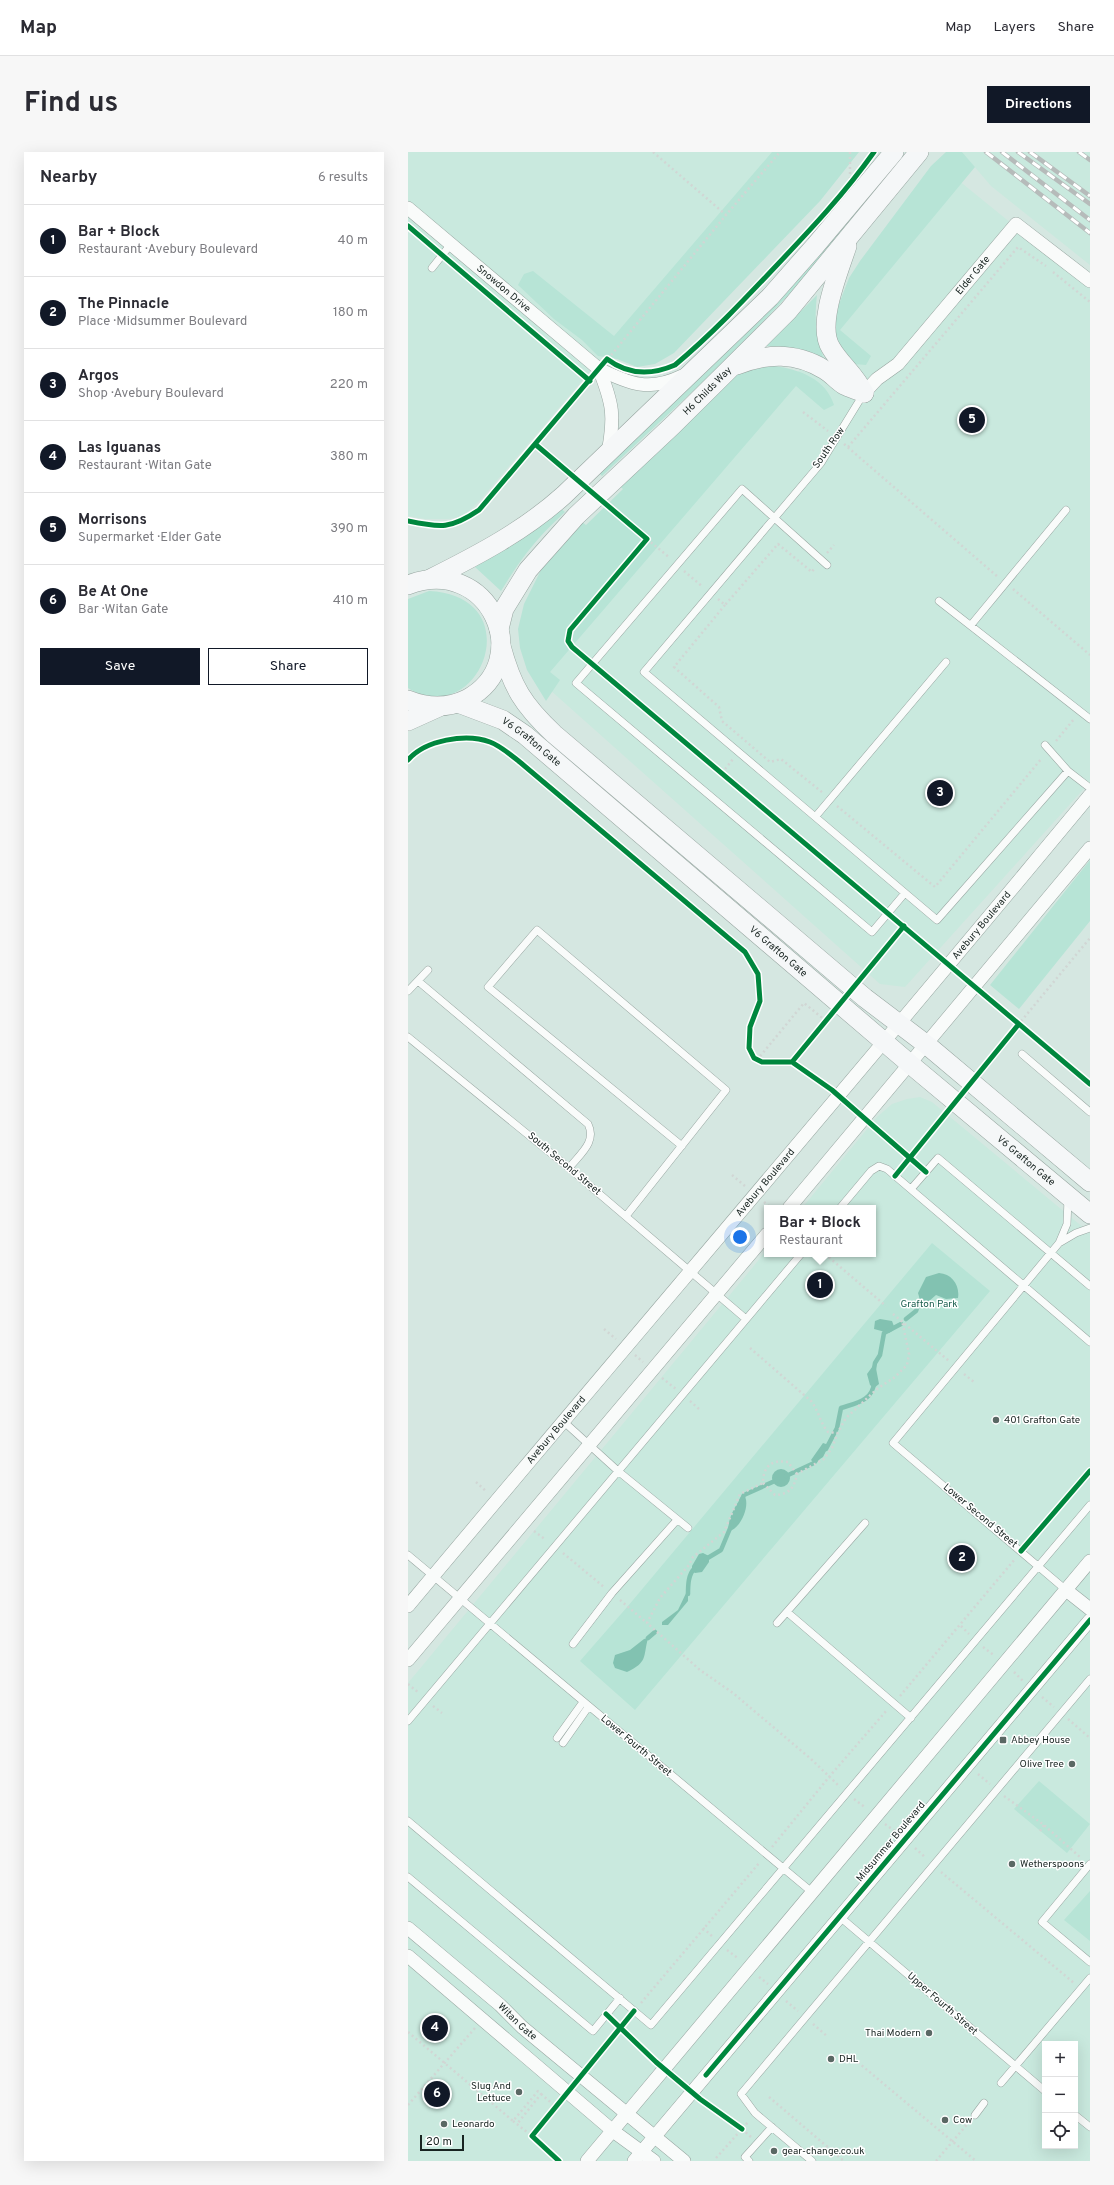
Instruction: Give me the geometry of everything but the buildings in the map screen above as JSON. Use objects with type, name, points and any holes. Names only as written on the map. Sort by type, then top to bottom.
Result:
[{"type":"street","points":[[418,580],[486,551],[533,521],[556,502],[770,297],[858,182],[894,152]]},
{"type":"street","name":"H6 Childs Way","points":[[449,705],[474,694],[488,681],[497,665],[504,609],[528,570],[576,516],[673,425],[788,311],[849,239],[919,152]]},
{"type":"street","name":"Snowdon Drive","points":[[408,208],[451,244],[603,364],[636,385],[668,383],[695,370]]},
{"type":"street","name":"Elder Gate","points":[[864,393],[877,379],[898,364],[1016,224],[1090,281]]},
{"type":"street","points":[[849,239],[827,314],[826,332],[830,347],[856,377],[864,393]]},
{"type":"street","points":[[731,368],[754,358],[779,355],[802,358],[825,370],[844,385],[864,393]]},
{"type":"street","name":"Snowdon Drive","points":[[601,459],[613,427],[610,395],[603,364]]},
{"type":"street","name":"V6 Grafton Gate","points":[[418,580],[448,579],[466,586],[476,593],[492,611],[507,670],[516,691],[533,715],[865,998],[927,1045],[1087,1177]]},
{"type":"street","points":[[514,592],[510,637],[513,656],[518,672],[554,734]]},
{"type":"street","name":"V6 Grafton Gate","points":[[408,700],[421,705],[449,705],[503,720],[525,735],[910,1064],[1090,1214]]},
{"type":"street","points":[[408,721],[449,705]]},
{"type":"street","name":"Avebury Boulevard","points":[[408,1606],[820,1115],[959,953],[1090,795]]},
{"type":"street","points":[[792,1205],[927,1045],[961,1002],[1090,848]]},
{"type":"street","points":[[408,1660],[764,1238]]},
{"type":"street","points":[[587,2161],[628,2115],[1090,1561]]},
{"type":"street","points":[[1066,1590],[1090,1609]]},
{"type":"street","name":"Midsummer Boulevard","points":[[638,2156],[1090,1620]]},
{"type":"street","name":"Witan Gate","points":[[408,1928],[628,2115],[655,2136]]},
{"type":"street","name":"Witan Gate","points":[[408,1956],[613,2131],[638,2156]]},
{"type":"street","points":[[655,2136],[684,2161]]},
{"type":"street","points":[[638,2156],[654,2161]]},
{"type":"lane","points":[[432,268],[451,244]]},
{"type":"lane","name":"South Row","points":[[816,816],[644,672],[773,517],[821,463],[864,393]]},
{"type":"lane","points":[[827,565],[742,489],[576,683],[872,932],[905,893]]},
{"type":"lane","points":[[971,625],[1066,510]]},
{"type":"lane","points":[[939,601],[1090,719]]},
{"type":"lane","points":[[946,662],[816,816],[937,920],[1068,771]]},
{"type":"lane","points":[[1045,744],[1068,771],[1090,788]]},
{"type":"lane","points":[[626,1216],[682,1146],[726,1090],[537,930],[488,986],[682,1146]]},
{"type":"lane","points":[[408,991],[428,970]]},
{"type":"lane","points":[[418,981],[588,1124],[592,1132],[591,1140],[569,1168]]},
{"type":"lane","name":"South Second Street","points":[[408,1037],[569,1168],[746,1319]]},
{"type":"lane","points":[[1022,1054],[1090,1112]]},
{"type":"lane","points":[[911,1189],[938,1158],[1090,1286]]},
{"type":"lane","points":[[843,1205],[871,1171],[879,1166],[887,1169],[1090,1342]]},
{"type":"lane","points":[[1059,1244],[1067,1224],[1068,1196]]},
{"type":"lane","points":[[956,1368],[1023,1285],[1059,1244],[1076,1233],[1090,1228]]},
{"type":"lane","points":[[408,1722],[489,1623],[798,1257]]},
{"type":"lane","name":"Lower Second Street","points":[[956,1368],[893,1443],[1022,1551],[1066,1590]]},
{"type":"lane","points":[[563,1421],[618,1471],[688,1528]]},
{"type":"lane","points":[[408,1821],[651,2025],[1090,1505]]},
{"type":"lane","points":[[573,1644],[612,1593],[677,1520]]},
{"type":"lane","points":[[777,1623],[865,1523]]},
{"type":"lane","name":"Lower Fourth Street","points":[[408,1555],[813,1893]]},
{"type":"lane","points":[[787,1612],[911,1718]]},
{"type":"lane","points":[[812,2161],[756,2113],[741,2094],[868,1941],[1090,1679]]},
{"type":"lane","points":[[560,1740],[586,1704]]},
{"type":"lane","points":[[1089,1865],[1042,1922],[1090,1962]]},
{"type":"lane","points":[[408,1876],[593,2031],[620,1998]]},
{"type":"lane","name":"Upper Fourth Street","points":[[840,1917],[1042,2089]]},
{"type":"lane","points":[[1001,2083],[1090,1978]]},
{"type":"lane","points":[[975,2115],[984,2103]]},
{"type":"lane","points":[[1078,2117],[1090,2127]]},
{"type":"lane","points":[[750,2161],[745,2157],[772,2127]]},
{"type":"path","points":[[653,152],[726,214]]},
{"type":"path","points":[[603,364],[726,214],[780,152]]},
{"type":"path","points":[[850,152],[851,165],[858,182]]},
{"type":"path","points":[[848,447],[1018,247],[1052,270],[1090,302]]},
{"type":"path","points":[[603,364],[613,363]]},
{"type":"path","points":[[803,412],[848,447],[1090,655]]},
{"type":"path","points":[[642,535],[647,539],[643,544]]},
{"type":"path","points":[[716,768],[728,778]]},
{"type":"path","points":[[1014,1030],[1090,938]]},
{"type":"path","points":[[752,1053],[759,1061],[804,1003],[826,1021]]},
{"type":"path","points":[[821,1027],[830,1015]]},
{"type":"path","points":[[1012,1020],[1024,1030]]},
{"type":"path","points":[[829,1257],[886,1306]]},
{"type":"path","points":[[893,1314],[974,1382]]},
{"type":"path","points":[[797,1474],[788,1462],[774,1462],[767,1466],[763,1473],[763,1483],[775,1495],[783,1494],[793,1488],[797,1474],[824,1459],[832,1448],[838,1432],[846,1418],[907,1365],[909,1354],[902,1320]]},
{"type":"path","points":[[750,1348],[811,1401],[817,1408],[823,1426],[828,1432],[838,1432]]},
{"type":"path","points":[[1081,1481],[1088,1477],[1090,1471]]},
{"type":"path","points":[[648,1623],[660,1598],[689,1565],[693,1557],[724,1532],[740,1494],[763,1483]]},
{"type":"path","points":[[634,2011],[829,1777],[961,1626],[1022,1551]]},
{"type":"path","points":[[576,1563],[648,1623],[700,1670],[733,1693],[811,1759],[847,1794],[905,1839],[933,1865],[1081,1989]]},
{"type":"path","points":[[1061,1713],[1090,1738]]},
{"type":"path","points":[[968,1765],[997,1790],[1044,1825],[1089,1865]]},
{"type":"path","points":[[1040,1830],[1044,1825]]},
{"type":"path","points":[[408,2105],[483,2019]]},
{"type":"path","points":[[408,2032],[537,2141]]},
{"type":"path","points":[[854,2059],[976,2161]]},
{"type":"path","points":[[513,2121],[538,2091],[557,2104],[550,2112]]},
{"type":"path","points":[[517,2124],[541,2094]]},
{"type":"path","points":[[769,2097],[844,2161]]},
{"type":"path","points":[[715,2160],[756,2113]]},
{"type":"path","points":[[936,2161],[975,2115]]},
{"type":"path","points":[[736,2125],[742,2129]]},
{"type":"path","points":[[532,2136],[536,2130]]},
{"type":"shaded area","points":[[408,152],[778,152],[480,500],[468,512],[459,517],[448,519],[425,519],[408,516]]},
{"type":"shaded area","points":[[962,152],[1090,152],[1090,265],[991,186]]},
{"type":"shaded area","points":[[958,180],[1090,287],[1090,782],[905,987],[880,984],[540,681]]},
{"type":"shaded area","points":[[920,1097],[932,1102],[1090,1233],[1090,2161],[408,2161],[408,1683],[764,1254],[764,1257],[876,1257],[876,1205],[804,1205],[877,1117],[892,1104],[907,1099]]},
{"type":"shaded area","points":[[939,1273],[948,1276],[954,1281],[958,1289],[958,1298],[946,1299],[936,1295],[928,1302],[920,1300],[918,1293],[926,1277]]},
{"type":"shaded area","points":[[880,1319],[892,1321],[895,1329],[889,1333],[874,1329],[875,1321]]},
{"type":"shaded area","points":[[875,1363],[879,1384],[874,1388],[870,1385],[867,1374]]},
{"type":"shaded area","points":[[823,1443],[829,1445],[823,1457],[814,1463],[811,1460]]},
{"type":"shaded area","points":[[777,1469],[785,1469],[790,1474],[788,1485],[785,1487],[777,1487],[772,1482],[772,1474]]},
{"type":"shaded area","points":[[744,1495],[746,1504],[744,1516],[737,1526],[729,1531],[729,1522],[733,1512],[738,1502]]},
{"type":"shaded area","points":[[703,1553],[709,1556],[709,1562],[702,1572],[695,1573],[692,1571],[692,1566],[699,1554]]},
{"type":"shaded area","points":[[688,1589],[688,1601],[668,1625],[662,1625],[662,1622],[678,1610]]},
{"type":"shaded area","points":[[648,1638],[642,1662],[627,1672],[615,1668],[613,1663],[615,1655],[630,1650],[644,1639]]},
{"type":"green space","points":[[772,152],[859,152],[820,201],[674,353],[655,364],[637,367],[617,359],[598,356],[582,340],[554,319],[518,285],[524,274],[533,271],[614,336]]},
{"type":"green space","points":[[946,152],[962,152],[975,167],[840,330],[871,356],[866,365],[854,364],[840,348],[832,323],[849,278],[931,166]]},
{"type":"green space","points":[[874,186],[881,191],[804,279],[722,364],[602,476],[597,471]]},
{"type":"green space","points":[[817,295],[816,328],[824,360],[810,353],[796,349],[766,346]]},
{"type":"green space","points":[[756,367],[783,367],[802,373],[818,382],[825,388],[834,405],[824,410],[796,386],[550,672],[560,680],[546,701],[527,670],[520,648],[518,629],[524,604],[546,560],[582,522],[586,525],[623,489],[618,485],[738,373]]},
{"type":"green space","points":[[559,507],[565,512],[530,549],[501,591],[475,567],[531,533]]},
{"type":"green space","points":[[429,591],[461,598],[479,614],[487,635],[484,658],[473,678],[456,692],[434,697],[408,688],[408,599]]},
{"type":"green space","points":[[1090,860],[1090,921],[1019,1009],[990,985]]},
{"type":"green space","name":"Grafton Park","points":[[932,1243],[990,1291],[635,1710],[580,1661],[628,1606]]},
{"type":"green space","points":[[1039,1781],[1090,1824],[1067,1853],[1014,1809]]},
{"type":"green space","points":[[1090,1891],[1090,1941],[1064,1920]]},
{"type":"waterway","points":[[906,1319],[916,1311],[920,1300]]},
{"type":"waterway","points":[[874,1369],[875,1363],[880,1355],[884,1333],[901,1324]]},
{"type":"waterway","points":[[826,1449],[837,1428],[841,1408],[858,1403],[867,1397],[871,1393],[874,1382]]},
{"type":"waterway","points":[[786,1476],[814,1463],[817,1459]]},
{"type":"waterway","points":[[741,1501],[744,1495],[777,1480]]},
{"type":"waterway","points":[[706,1559],[721,1550],[731,1526]]},
{"type":"waterway","points":[[688,1594],[688,1584],[695,1568]]},
{"type":"waterway","points":[[648,1638],[655,1632]]},
{"type":"railway","points":[[986,152],[1090,233]]},
{"type":"railway","points":[[1002,152],[1090,220]]},
{"type":"railway","points":[[1018,152],[1090,204]]},
{"type":"railway","points":[[1030,152],[1090,196]]},
{"type":"railway","points":[[1079,152],[1090,160]]},
{"type":"cycle path","points":[[408,521],[438,526],[453,524],[479,510],[607,359],[623,368],[640,372],[658,371],[675,365],[727,317],[802,238],[840,196],[874,152]]},
{"type":"cycle path","points":[[408,226],[590,381]]},
{"type":"cycle path","points":[[535,444],[647,539],[570,630],[568,641],[572,647],[1090,1084]]},
{"type":"cycle path","points":[[408,760],[415,753],[425,747],[435,743],[458,738],[480,739],[490,742],[514,757],[745,952],[758,974],[760,1001],[750,1027],[749,1048],[754,1058],[762,1062],[792,1062],[832,1090],[926,1172]]},
{"type":"cycle path","points":[[792,1062],[904,926]]},
{"type":"cycle path","points":[[895,1176],[1018,1025]]},
{"type":"cycle path","points":[[1021,1551],[1090,1471]]},
{"type":"cycle path","points":[[706,2075],[1090,1620]]},
{"type":"cycle path","points":[[559,2161],[532,2136],[634,2011]]},
{"type":"cycle path","points":[[606,2014],[656,2062],[700,2099],[742,2129]]},
{"type":"place","name":"Morrisons","points":[[972,420]]},
{"type":"place","name":"Argos","points":[[940,793]]},
{"type":"place","name":"Bar + Block","points":[[820,1285]]},
{"type":"place","name":"401 Grafton Gate","points":[[996,1420]]},
{"type":"place","name":"The Pinnacle","points":[[962,1558]]},
{"type":"place","name":"Abbey House","points":[[1003,1740]]},
{"type":"place","name":"Olive Tree","points":[[1072,1764]]},
{"type":"place","name":"Wetherspoons","points":[[1012,1864]]},
{"type":"place","name":"Las Iguanas","points":[[435,2028]]},
{"type":"place","name":"Thai Modern","points":[[929,2033]]},
{"type":"place","name":"DHL","points":[[831,2059]]},
{"type":"place","name":"Slug And Lettuce","points":[[519,2092]]},
{"type":"place","name":"Be At One","points":[[437,2094]]},
{"type":"place","name":"Cow","points":[[945,2120]]},
{"type":"place","name":"Leonardo","points":[[444,2124]]},
{"type":"place","name":"gear-change.co.uk","points":[[774,2151]]}]
